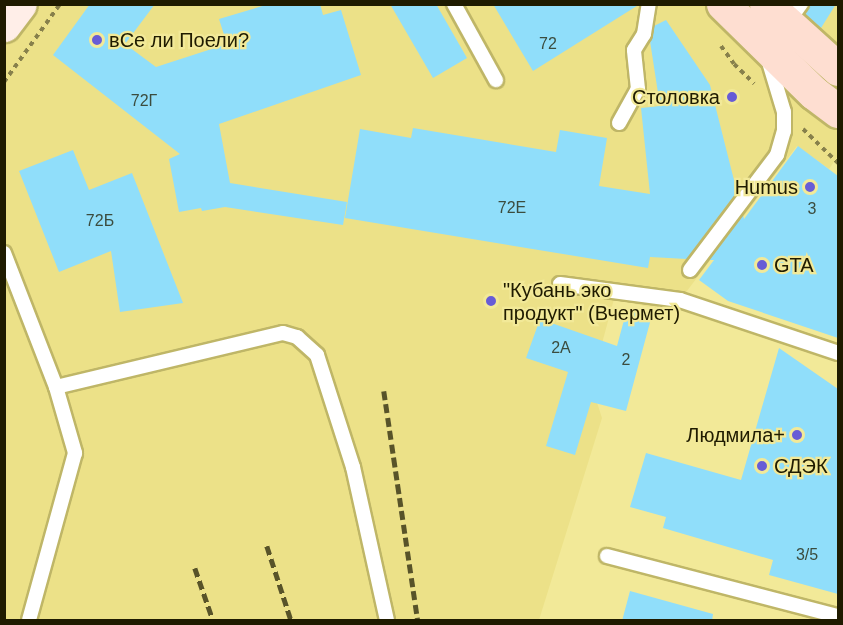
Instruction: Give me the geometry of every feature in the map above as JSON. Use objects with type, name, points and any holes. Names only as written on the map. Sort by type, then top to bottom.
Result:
[{"type":"main road","points":[[4,25],[20,4]]},
{"type":"main road","points":[[723,4],[778,19],[838,69]]},
{"type":"main road","points":[[778,19],[814,93],[838,111]]},
{"type":"lane","points":[[454,4],[496,80]]},
{"type":"lane","points":[[619,123],[638,89],[634,50],[644,34],[649,4]]},
{"type":"lane","points":[[690,270],[777,155],[784,131],[778,19]]},
{"type":"lane","points":[[4,252],[56,387],[75,453],[29,621]]},
{"type":"lane","points":[[560,284],[680,300],[838,353]]},
{"type":"lane","points":[[56,387],[283,333],[297,337],[317,355],[350,456],[387,621]]},
{"type":"lane","points":[[608,556],[838,616]]},
{"type":"path","points":[[4,82],[60,4]]},
{"type":"shaded area","points":[[4,5],[838,5],[838,156],[829,169],[797,146],[671,312],[614,299],[591,384],[602,418],[539,620],[5,620]]},
{"type":"building","points":[[90,4],[155,4],[125,44],[156,67],[227,44],[219,19],[269,4],[320,4],[323,15],[341,10],[361,75],[219,124],[230,183],[347,202],[343,225],[225,207],[179,212],[169,159],[180,154],[53,55]]},
{"type":"building","points":[[390,4],[436,4],[467,58],[433,78]]},
{"type":"building","points":[[493,4],[640,4],[533,71]]},
{"type":"building","points":[[810,4],[836,4],[821,28],[805,14]]},
{"type":"building","points":[[666,20],[710,85],[737,192],[687,259],[650,257],[648,268],[345,218],[360,129],[411,138],[413,128],[556,152],[560,130],[607,138],[599,186],[650,194],[641,108],[660,106],[650,41],[654,26]]},
{"type":"building","points":[[798,146],[838,176],[838,338],[728,301],[699,280],[714,260],[709,260],[743,215],[744,219]]},
{"type":"building","points":[[73,150],[89,190],[132,173],[183,303],[120,312],[111,251],[59,272],[19,171]]},
{"type":"building","points":[[627,309],[652,315],[626,411],[591,402],[575,455],[546,446],[568,372],[526,358],[540,319],[617,346]]},
{"type":"building","points":[[779,348],[838,389],[838,594],[769,575],[773,560],[663,528],[666,517],[630,507],[646,453],[741,480]]},
{"type":"building","points":[[630,591],[713,614],[712,621],[622,621]]},
{"type":"railway","points":[[384,391],[418,620]]},
{"type":"railway","points":[[267,546],[291,620]]},
{"type":"railway","points":[[195,568],[213,620]]},
{"type":"place","name":"вСе ли Поели?","points":[[97,40]]},
{"type":"place","name":"Столовка","points":[[732,97]]},
{"type":"place","name":"Humus","points":[[810,187]]},
{"type":"place","name":"GTA","points":[[762,265]]},
{"type":"place","name":"\"Кубань эко продукт\" (Вчермет)","points":[[491,301]]},
{"type":"place","name":"Людмила+","points":[[797,435]]},
{"type":"place","name":"СДЭК","points":[[762,466]]}]
